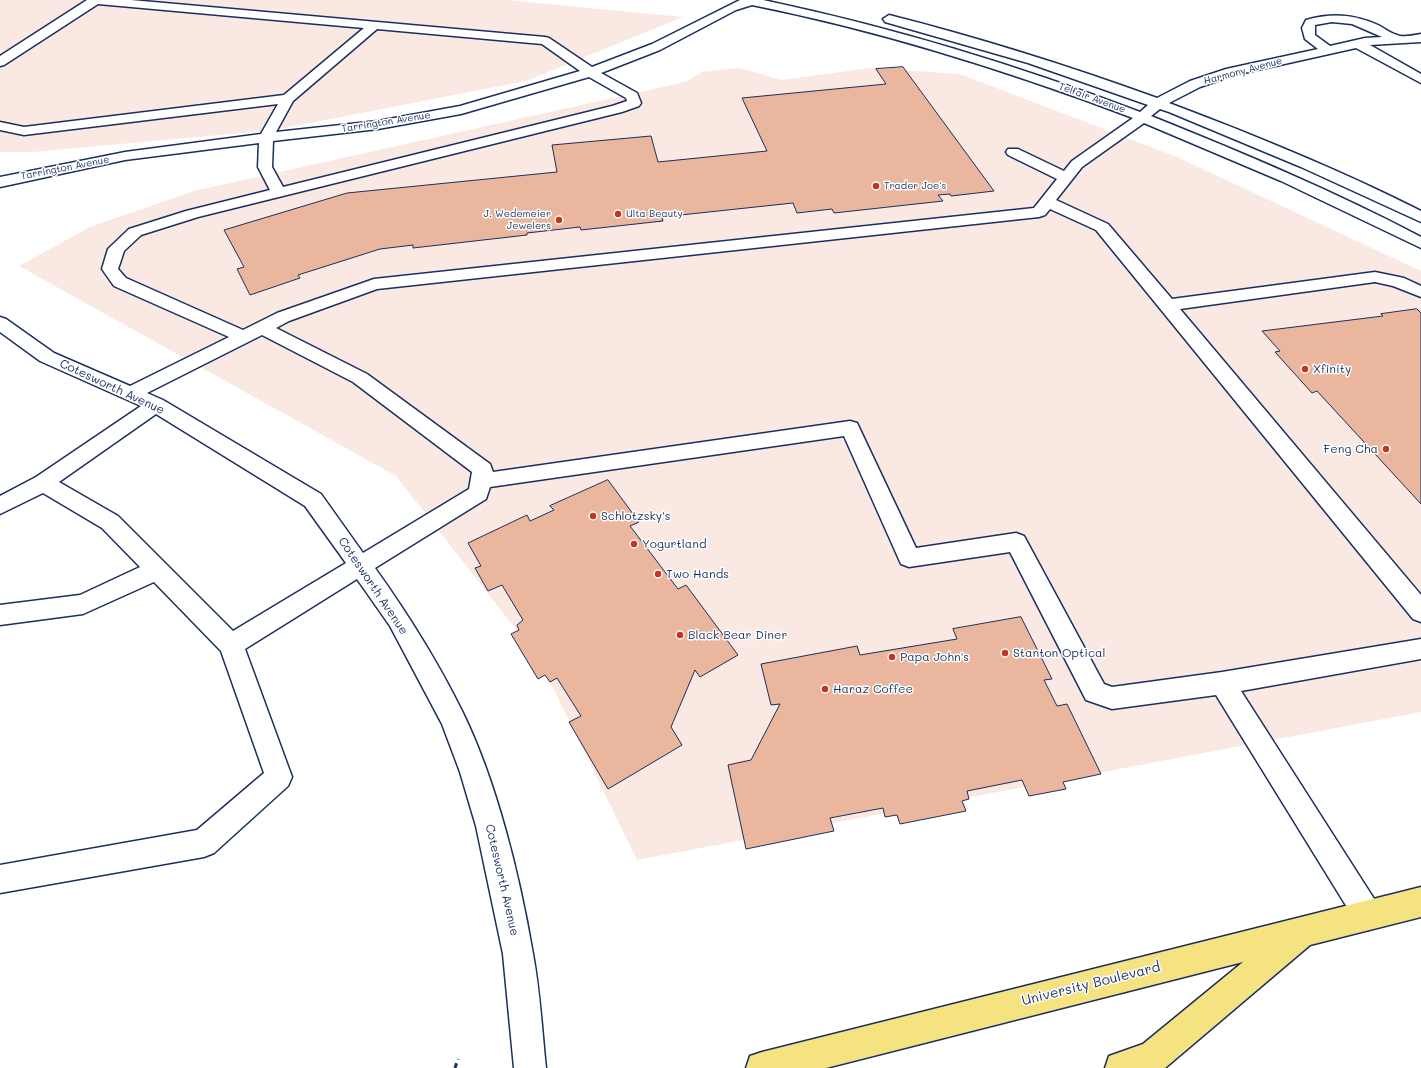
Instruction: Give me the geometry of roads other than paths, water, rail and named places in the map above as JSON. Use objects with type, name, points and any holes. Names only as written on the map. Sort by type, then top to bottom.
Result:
[{"type":"main road","name":"University Boulevard","points":[[762,1068],[1304,930],[1421,902]]},
{"type":"main road","points":[[1121,1068],[1153,1058],[1304,930]]},
{"type":"street","points":[[93,0],[545,41],[590,72],[632,96],[634,103],[617,109],[192,214],[135,232],[116,249],[110,268],[120,282],[244,336]]},
{"type":"street","points":[[0,62],[96,0]]},
{"type":"street","name":"Tarrington Avenue","points":[[0,182],[125,156],[184,147],[378,125],[461,110],[551,85],[656,47],[727,10],[751,0]]},
{"type":"street","name":"Telfair Avenue","points":[[751,0],[903,38],[997,65],[1087,95],[1143,117],[1296,182],[1382,222],[1421,243]]},
{"type":"street","name":"Telfair Avenue","points":[[880,16],[1016,54],[1104,82],[1304,163],[1421,217]]},
{"type":"street","points":[[1329,52],[1309,36],[1308,28],[1310,23],[1318,20],[1345,19],[1361,22],[1380,30],[1394,39]]},
{"type":"street","points":[[279,193],[265,167],[266,138],[288,99],[374,26]]},
{"type":"street","name":"Harmony Avenue","points":[[132,393],[283,317],[374,284],[1039,212],[1077,164],[1143,117],[1158,103],[1195,84],[1231,72],[1310,54],[1329,52],[1359,44],[1394,39],[1421,38]]},
{"type":"street","points":[[1359,44],[1421,79]]},
{"type":"street","points":[[0,126],[24,131],[288,99]]},
{"type":"street","points":[[1013,152],[1067,178]]},
{"type":"street","points":[[1048,202],[1102,227],[1421,612]]},
{"type":"street","points":[[1168,305],[1375,277],[1398,282],[1421,292]]},
{"type":"street","name":"Cotesworth Avenue","points":[[0,323],[48,357],[132,393],[156,405],[313,500],[398,619],[453,720],[473,772],[490,826],[518,954],[530,1068]]},
{"type":"street","points":[[231,645],[479,493],[483,469],[360,378],[262,328]]},
{"type":"street","points":[[0,506],[42,483],[156,405]]},
{"type":"street","points":[[481,481],[850,428],[909,558],[1016,542],[1095,692],[1112,698],[1222,683],[1421,648]]},
{"type":"street","points":[[0,879],[204,843],[279,777],[231,645],[110,522],[42,483]]},
{"type":"street","points":[[0,615],[83,604],[157,570]]},
{"type":"street","points":[[1222,683],[1368,915]]},
{"type":"place","name":"Trader Joe's","points":[[876,186]]},
{"type":"place","name":"Ulta Beauty","points":[[618,214]]},
{"type":"place","name":"J. Wedemeier Jewelers","points":[[559,220]]},
{"type":"place","name":"Xfinity","points":[[1305,369]]},
{"type":"place","name":"Feng Cha","points":[[1386,449]]},
{"type":"place","name":"Schlotzsky's","points":[[593,516]]},
{"type":"place","name":"Yogurtland","points":[[634,544]]},
{"type":"place","name":"Two Hands","points":[[658,574]]},
{"type":"place","name":"Black Bear Diner","points":[[680,635]]},
{"type":"place","name":"Stanton Optical","points":[[1005,653]]},
{"type":"place","name":"Papa John's","points":[[892,657]]},
{"type":"place","name":"Haraz Coffee","points":[[825,689]]}]
